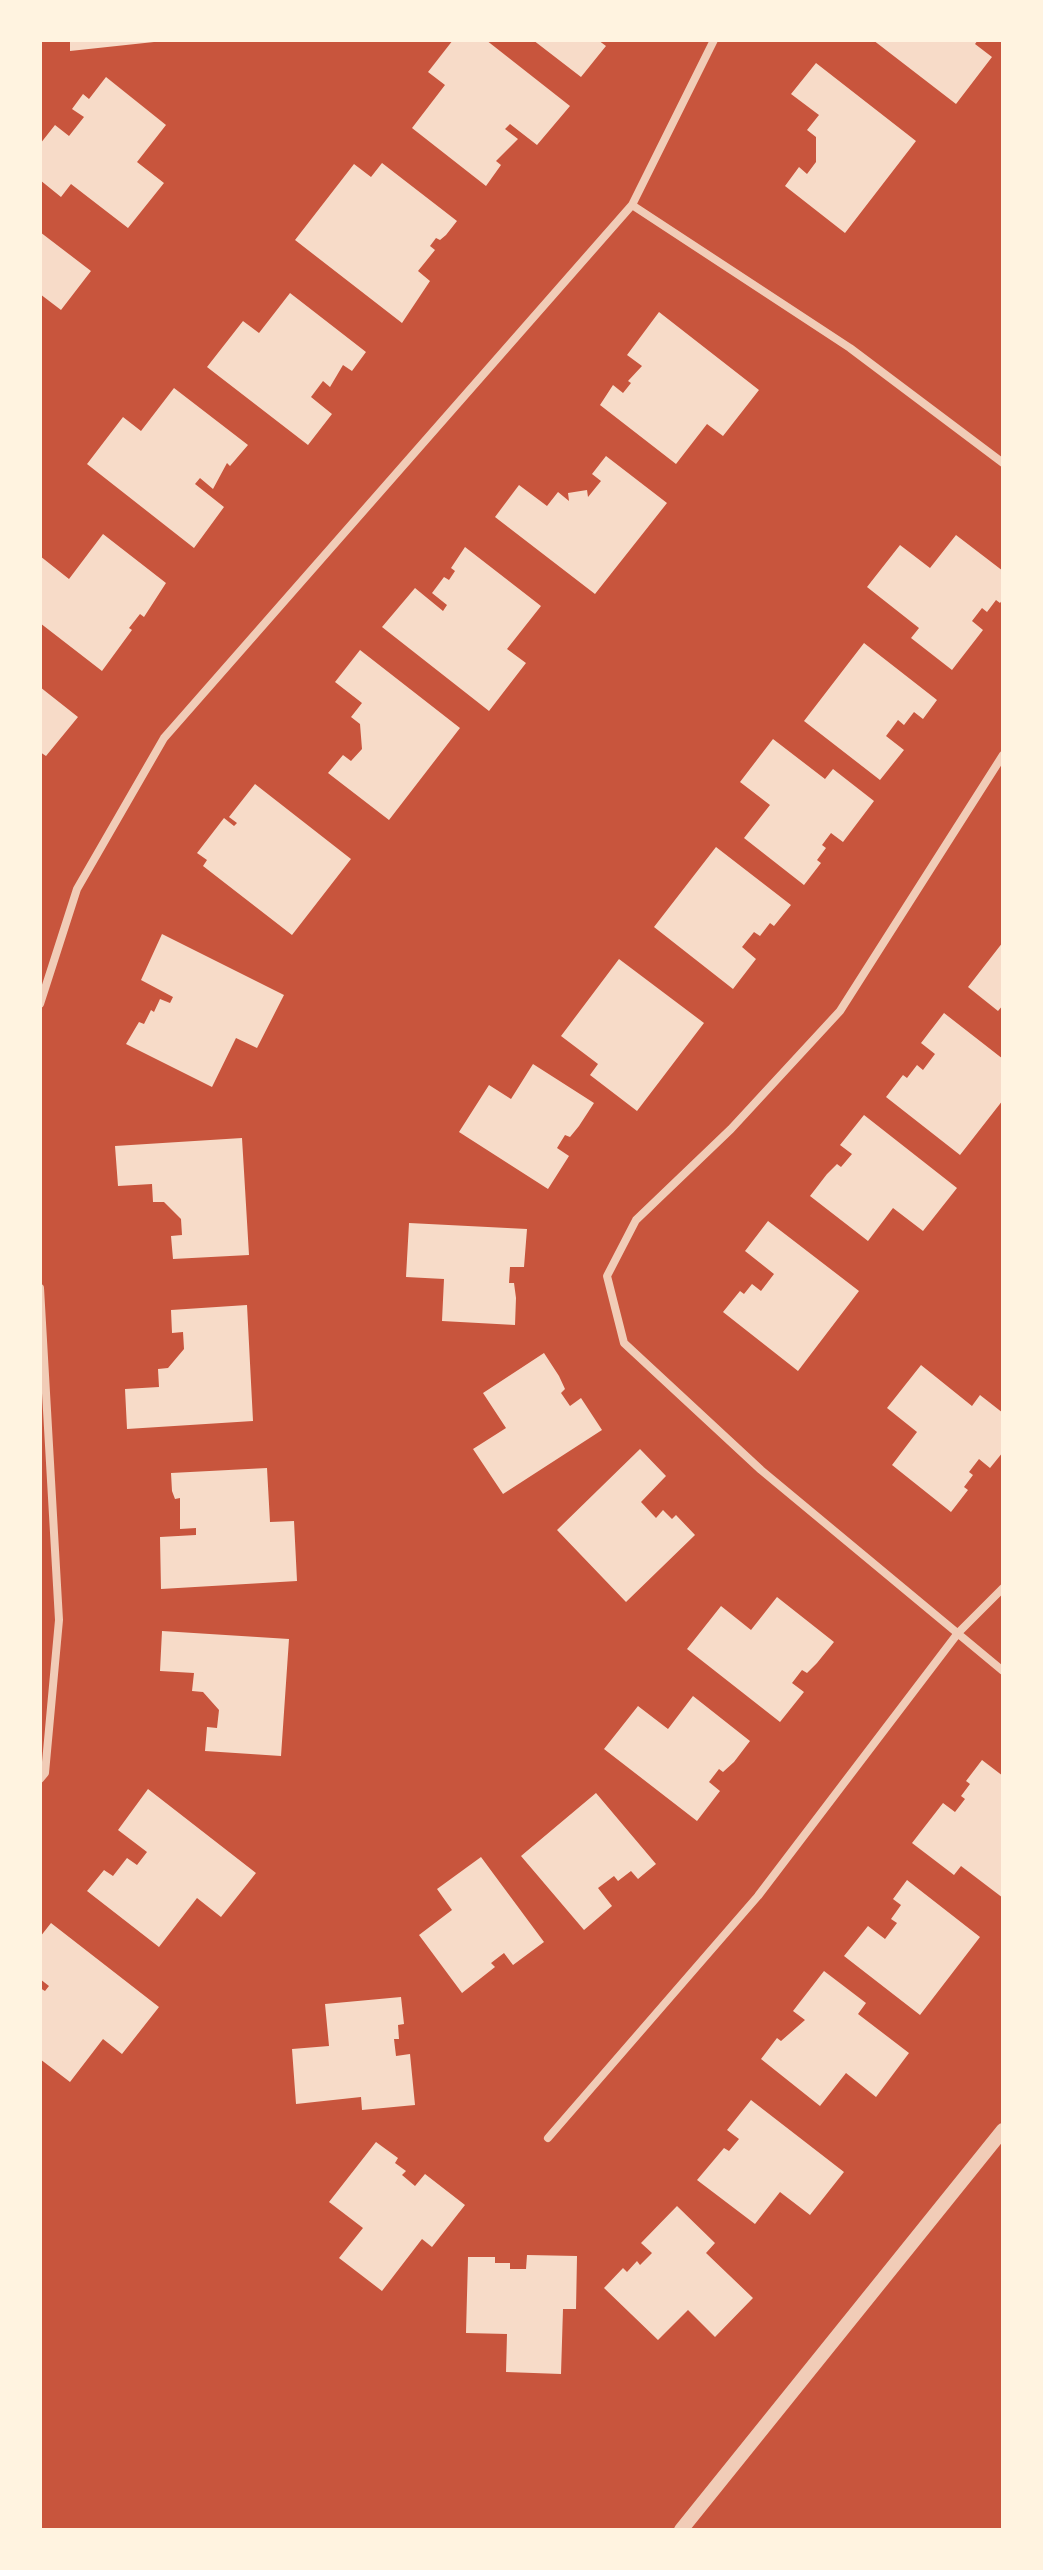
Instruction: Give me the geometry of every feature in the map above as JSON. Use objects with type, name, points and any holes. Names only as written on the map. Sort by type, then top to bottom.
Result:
[{"type":"street","points":[[40,1004],[77,889],[164,738],[632,205],[714,40]]},
{"type":"street","points":[[632,205],[850,348],[1003,463]]},
{"type":"street","points":[[1003,755],[840,1011],[731,1129],[636,1220],[607,1276],[624,1343],[761,1470],[1003,1671]]},
{"type":"street","points":[[40,1288],[59,1620],[45,1773],[40,1779]]},
{"type":"street","points":[[548,2138],[758,1896],[958,1633],[1003,1588]]},
{"type":"street","points":[[681,2530],[1003,2130]]},
{"type":"building","points":[[70,40],[154,40],[154,42],[70,51]]},
{"type":"building","points":[[453,40],[486,40],[570,106],[537,145],[510,124],[505,129],[518,139],[496,161],[501,165],[486,186],[412,128],[445,85],[428,72]]},
{"type":"building","points":[[533,40],[598,40],[606,46],[581,77]]},
{"type":"building","points":[[873,40],[978,40],[975,44],[992,57],[956,104]]},
{"type":"building","points":[[816,63],[916,141],[845,233],[785,186],[799,167],[807,174],[816,162],[816,137],[807,130],[819,115],[791,94]]},
{"type":"building","points":[[106,77],[166,125],[137,162],[164,183],[128,228],[71,184],[61,197],[40,180],[40,144],[55,125],[69,136],[84,117],[72,109],[83,94],[89,99]]},
{"type":"building","points":[[382,163],[457,221],[446,235],[440,240],[436,238],[430,246],[435,250],[418,271],[430,281],[402,323],[295,240],[354,164],[371,177]]},
{"type":"building","points":[[40,232],[91,271],[61,310],[40,294]]},
{"type":"building","points":[[290,293],[366,352],[352,371],[343,365],[330,387],[323,381],[311,397],[332,414],[308,445],[207,367],[243,321],[259,333]]},
{"type":"building","points":[[659,312],[759,390],[723,436],[707,424],[676,464],[600,405],[613,385],[623,393],[631,383],[628,381],[642,366],[627,355]]},
{"type":"building","points":[[174,388],[248,445],[230,466],[227,463],[213,489],[200,478],[195,484],[224,507],[194,548],[87,464],[123,417],[141,431]]},
{"type":"building","points":[[606,456],[667,503],[595,594],[495,517],[519,485],[547,506],[558,492],[569,501],[568,493],[587,490],[588,497],[601,481],[592,474]]},
{"type":"building","points":[[103,534],[166,583],[144,617],[140,614],[129,628],[132,630],[102,671],[40,623],[40,556],[69,579]]},
{"type":"building","points":[[956,535],[1003,571],[1003,599],[1000,603],[996,600],[987,612],[982,608],[972,621],[983,630],[952,670],[911,638],[919,628],[867,587],[900,545],[930,568]]},
{"type":"building","points":[[465,547],[541,606],[507,649],[526,663],[489,711],[382,627],[415,588],[443,611],[447,605],[432,593],[444,577],[449,580],[455,571],[451,568]]},
{"type":"building","points":[[864,643],[937,700],[923,719],[914,712],[904,725],[898,720],[886,736],[904,750],[880,780],[804,721]]},
{"type":"building","points":[[360,650],[460,728],[389,820],[328,773],[343,755],[351,761],[362,749],[360,724],[351,717],[362,703],[335,682]]},
{"type":"building","points":[[40,687],[78,717],[46,756],[40,752]]},
{"type":"building","points":[[773,739],[825,779],[833,769],[874,801],[843,842],[831,833],[822,845],[826,848],[817,860],[821,863],[804,885],[744,838],[770,805],[740,782]]},
{"type":"building","points":[[255,784],[351,859],[292,935],[203,866],[207,860],[197,853],[224,818],[234,826],[237,823],[229,817]]},
{"type":"building","points":[[716,847],[791,905],[774,926],[770,923],[760,936],[754,932],[742,947],[756,959],[733,989],[654,927]]},
{"type":"building","points":[[162,934],[284,995],[257,1048],[236,1038],[212,1087],[126,1044],[139,1022],[144,1024],[151,1010],[154,1012],[160,999],[170,1003],[173,997],[141,980]]},
{"type":"building","points":[[1003,942],[1003,1005],[998,1011],[968,987]]},
{"type":"building","points":[[619,959],[704,1023],[637,1111],[590,1075],[598,1064],[561,1036]]},
{"type":"building","points":[[944,1013],[1003,1059],[1003,1100],[960,1155],[886,1097],[903,1075],[907,1078],[917,1065],[923,1070],[935,1054],[921,1043]]},
{"type":"building","points":[[533,1064],[594,1103],[570,1137],[565,1135],[557,1148],[569,1156],[548,1189],[459,1132],[489,1085],[511,1099]]},
{"type":"building","points":[[864,1115],[957,1188],[923,1231],[893,1208],[868,1241],[810,1196],[837,1164],[841,1167],[852,1154],[840,1145]]},
{"type":"building","points":[[242,1138],[249,1255],[173,1259],[171,1236],[182,1235],[181,1219],[164,1202],[153,1202],[152,1184],[118,1186],[115,1146]]},
{"type":"building","points":[[768,1221],[859,1291],[798,1371],[723,1312],[740,1291],[744,1294],[752,1284],[761,1291],[774,1274],[745,1251]]},
{"type":"building","points":[[409,1223],[527,1229],[524,1267],[510,1267],[509,1283],[514,1283],[516,1298],[515,1325],[442,1321],[444,1279],[406,1277]]},
{"type":"building","points":[[247,1305],[253,1421],[127,1429],[125,1389],[159,1387],[158,1369],[168,1368],[184,1349],[183,1332],[172,1333],[171,1310]]},
{"type":"building","points":[[544,1353],[559,1376],[565,1389],[561,1393],[570,1406],[581,1398],[602,1430],[503,1494],[473,1449],[506,1428],[483,1393]]},
{"type":"building","points":[[921,1365],[972,1406],[980,1395],[1003,1413],[1003,1452],[990,1468],[979,1459],[969,1472],[973,1475],[964,1487],[968,1490],[951,1512],[892,1465],[917,1432],[887,1408]]},
{"type":"building","points":[[640,1449],[666,1476],[641,1502],[656,1518],[663,1510],[672,1519],[676,1515],[695,1535],[626,1602],[557,1530]]},
{"type":"building","points":[[267,1468],[270,1522],[294,1521],[297,1581],[161,1589],[160,1537],[196,1535],[196,1528],[180,1529],[180,1498],[175,1499],[172,1491],[171,1473]]},
{"type":"building","points":[[777,1597],[834,1642],[807,1673],[802,1670],[792,1683],[804,1692],[780,1722],[687,1649],[721,1606],[751,1630]]},
{"type":"building","points":[[162,1631],[289,1639],[281,1756],[205,1751],[207,1727],[217,1728],[219,1710],[203,1692],[192,1691],[194,1673],[160,1671]]},
{"type":"building","points":[[693,1696],[750,1741],[734,1762],[723,1772],[719,1769],[709,1782],[720,1791],[697,1821],[604,1749],[638,1706],[668,1729]]},
{"type":"building","points":[[982,1760],[1003,1776],[1003,1898],[961,1866],[954,1875],[912,1843],[943,1803],[955,1812],[965,1799],[961,1796],[970,1784],[966,1781]]},
{"type":"building","points":[[148,1789],[256,1873],[221,1917],[197,1898],[159,1947],[87,1891],[104,1870],[113,1876],[127,1858],[137,1865],[147,1852],[118,1830]]},
{"type":"building","points":[[596,1793],[656,1864],[638,1879],[631,1871],[618,1881],[614,1876],[598,1888],[612,1906],[584,1930],[521,1856]]},
{"type":"building","points":[[481,1857],[544,1942],[513,1965],[504,1953],[491,1963],[495,1967],[462,1993],[419,1935],[452,1910],[437,1889]]},
{"type":"building","points":[[907,1880],[980,1937],[920,2015],[844,1956],[868,1926],[885,1939],[897,1923],[891,1919],[901,1905],[893,1899]]},
{"type":"building","points":[[51,1923],[159,2007],[122,2054],[103,2039],[70,2082],[40,2059],[40,1988],[45,1991],[49,1986],[40,1979],[40,1937]]},
{"type":"building","points":[[824,1971],[866,2003],[858,2014],[909,2053],[876,2097],[846,2073],[820,2106],[761,2059],[777,2038],[781,2041],[805,2020],[793,2011]]},
{"type":"building","points":[[401,1997],[404,2024],[398,2025],[399,2039],[394,2039],[396,2056],[410,2054],[415,2105],[362,2110],[361,2097],[296,2104],[292,2049],[329,2046],[325,2004]]},
{"type":"building","points":[[751,2100],[844,2172],[810,2215],[780,2192],[755,2224],[697,2180],[724,2148],[729,2151],[739,2139],[727,2130]]},
{"type":"building","points":[[376,2142],[398,2158],[395,2163],[406,2171],[402,2175],[415,2186],[425,2174],[465,2205],[432,2247],[422,2239],[382,2291],[339,2258],[363,2228],[329,2202]]},
{"type":"building","points":[[677,2206],[715,2243],[706,2253],[753,2298],[715,2337],[688,2310],[658,2340],[604,2288],[623,2268],[627,2272],[637,2261],[640,2265],[652,2253],[641,2243]]},
{"type":"building","points":[[527,2255],[577,2256],[576,2309],[563,2309],[561,2374],[506,2372],[507,2334],[466,2333],[468,2257],[495,2257],[495,2263],[510,2263],[510,2269],[526,2269]]}]
